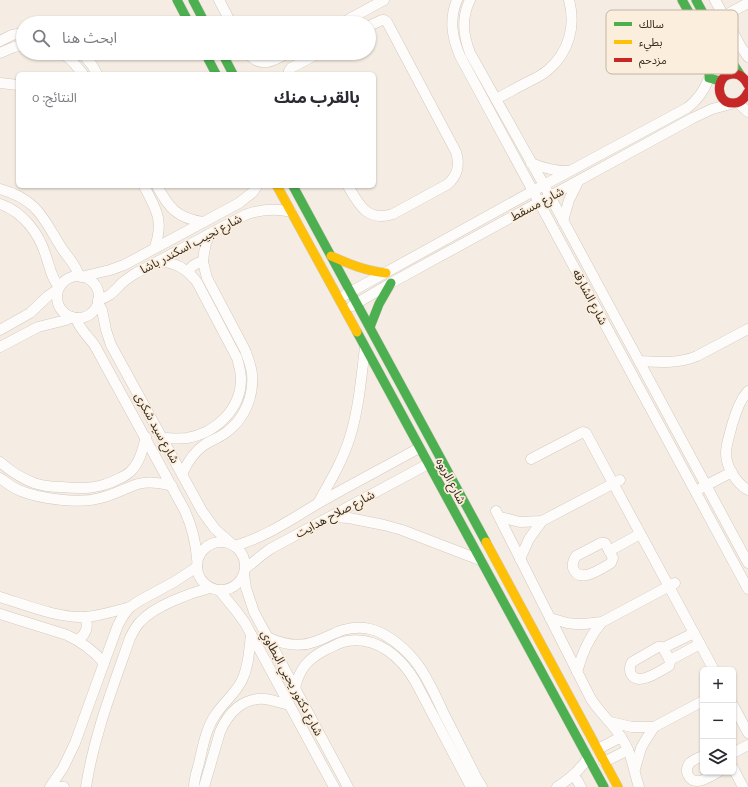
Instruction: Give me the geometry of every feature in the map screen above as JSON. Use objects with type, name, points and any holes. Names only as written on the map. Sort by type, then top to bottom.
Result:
[{"type":"street","points":[[177,0],[185,16]]},
{"type":"street","points":[[193,0],[201,16]]},
{"type":"street","points":[[219,0],[227,16]]},
{"type":"street","points":[[355,16],[384,0]]},
{"type":"street","name":"شارع الشارقه","points":[[457,0],[452,19],[452,32],[460,56],[748,589]]},
{"type":"street","name":"شارع الشارقه","points":[[470,0],[465,14],[464,27],[465,40],[470,53],[544,185],[748,563]]},
{"type":"street","points":[[496,99],[542,75],[556,62],[567,44],[571,33],[572,11],[569,0]]},
{"type":"street","points":[[682,0],[687,10]]},
{"type":"street","points":[[696,0],[701,10]]},
{"type":"street","points":[[715,0],[721,10]]},
{"type":"street","points":[[735,10],[748,3]]},
{"type":"street","points":[[349,188],[358,204],[365,211],[379,216],[388,215],[393,214],[448,184],[454,178],[458,168],[456,152],[387,22],[382,20],[376,23]]},
{"type":"street","points":[[0,41],[16,34]]},
{"type":"street","points":[[738,42],[748,57]]},
{"type":"street","points":[[0,53],[16,47]]},
{"type":"street","points":[[71,60],[80,72]]},
{"type":"street","points":[[88,60],[95,72]]},
{"type":"street","points":[[209,60],[215,72]]},
{"type":"street","points":[[226,60],[232,72]]},
{"type":"street","points":[[257,60],[267,63],[275,60]]},
{"type":"street","points":[[289,72],[290,69],[307,60]]},
{"type":"street","points":[[738,69],[746,81]]},
{"type":"street","points":[[709,74],[709,78],[720,81]]},
{"type":"street","points":[[746,81],[735,74],[722,78],[719,86],[720,95],[726,102],[740,102],[745,98],[748,92]]},
{"type":"street","name":"شارع مسقط","points":[[339,299],[686,108],[701,95],[709,78]]},
{"type":"street","points":[[0,83],[16,85]]},
{"type":"street","points":[[740,102],[748,112]]},
{"type":"street","name":"شارع مسقط","points":[[345,310],[391,283],[702,114],[721,106],[740,102]]},
{"type":"street","points":[[531,163],[550,170],[570,171]]},
{"type":"street","points":[[563,221],[569,200],[578,182]]},
{"type":"street","points":[[145,188],[159,219],[158,238],[155,247]]},
{"type":"street","points":[[158,188],[164,200],[174,210],[182,216],[203,222]]},
{"type":"street","name":"شارع نجيب اسكندر باشا","points":[[80,276],[110,270],[124,265],[245,198],[255,188]]},
{"type":"street","name":"شارع الربوه","points":[[278,188],[604,787]]},
{"type":"street","name":"شارع الربوه","points":[[295,188],[618,787]]},
{"type":"street","points":[[0,189],[24,198],[34,206],[43,216],[64,251],[74,263],[80,276]]},
{"type":"street","points":[[245,198],[252,204],[253,212]]},
{"type":"street","points":[[0,204],[14,210],[25,219],[34,230],[41,242],[52,276],[59,288]]},
{"type":"street","name":"شارع نجيب اسكندر باشا","points":[[98,302],[111,294],[132,275],[253,212],[272,208],[291,212]]},
{"type":"street","points":[[159,219],[167,217],[174,210]]},
{"type":"street","points":[[182,474],[191,458],[204,446],[229,430],[238,421],[245,411],[252,387],[250,362],[207,278],[203,262],[206,243],[210,234]]},
{"type":"street","points":[[331,256],[358,268],[386,273]]},
{"type":"street","points":[[159,261],[169,262],[179,266],[188,272],[197,282],[238,358],[241,381],[235,404],[222,422],[198,435],[186,438],[162,438]]},
{"type":"street","points":[[188,272],[194,264],[203,262]]},
{"type":"street","points":[[0,347],[38,327],[87,316],[92,313],[98,302],[98,294],[93,282],[80,276],[63,282],[57,295],[57,301],[62,311],[74,318]]},
{"type":"street","points":[[370,327],[379,304],[391,283]]},
{"type":"street","points":[[0,330],[30,312],[59,288]]},
{"type":"street","name":"شارع سيد شكرى","points":[[98,302],[102,310],[111,345],[162,438],[208,520],[224,538],[233,545]]},
{"type":"street","name":"شارع سيد شكرى","points":[[74,318],[96,346],[185,511],[194,535],[197,563]]},
{"type":"street","points":[[639,362],[674,362],[689,359],[748,329]]},
{"type":"street","points":[[318,503],[344,455],[350,437],[355,420],[365,348]]},
{"type":"street","points":[[748,392],[744,395],[737,409],[726,453],[732,472],[743,487],[748,490]]},
{"type":"street","points":[[531,459],[581,432],[586,433],[616,482],[640,534],[672,585],[694,633],[712,667]]},
{"type":"street","points":[[198,435],[199,442],[204,446]]},
{"type":"street","points":[[0,462],[20,477],[34,483],[75,489],[88,489],[105,485],[122,478],[131,471],[143,449],[146,437]]},
{"type":"street","name":"شارع صلاح هدايت","points":[[233,545],[258,538],[318,503],[419,448]]},
{"type":"street","name":"شارع صلاح هدايت","points":[[245,572],[270,549],[428,464]]},
{"type":"street","points":[[131,471],[137,476],[139,484]]},
{"type":"street","points":[[695,491],[732,472]]},
{"type":"street","points":[[0,478],[21,491],[36,496],[76,501],[100,498],[139,484],[150,482],[172,486]]},
{"type":"street","points":[[616,482],[542,521],[520,522],[498,514],[596,708],[610,722],[628,750],[639,787]]},
{"type":"street","points":[[331,517],[349,518],[402,530],[480,560]]},
{"type":"street","points":[[520,559],[530,539],[542,521]]},
{"type":"street","points":[[609,551],[640,534]]},
{"type":"street","points":[[86,787],[99,727],[134,630],[146,616],[187,595],[215,590],[226,590],[237,585],[245,572],[245,562],[240,550],[225,542],[218,542],[205,547],[200,553],[197,563],[200,579],[215,590]]},
{"type":"street","points":[[50,787],[63,768],[75,743],[118,625],[123,616],[130,607],[178,580],[197,563]]},
{"type":"street","name":"شارع دكتور يحيي البطاوي","points":[[245,572],[246,588],[252,606],[267,637],[348,787]]},
{"type":"street","points":[[550,618],[576,624],[602,622],[672,585]]},
{"type":"street","name":"شارع دكتور يحيي البطاوي","points":[[215,590],[237,612],[251,635],[334,787]]},
{"type":"street","points":[[0,597],[59,615],[72,617],[99,615],[130,607]]},
{"type":"street","points":[[504,605],[516,598]]},
{"type":"street","points":[[0,614],[56,631],[78,640],[87,646],[104,663]]},
{"type":"street","points":[[78,640],[85,633],[87,627],[85,617]]},
{"type":"street","points":[[577,672],[590,637],[602,622]]},
{"type":"street","points":[[267,637],[285,644],[295,645],[314,642],[341,631],[360,628],[375,631],[398,644],[412,658],[424,675],[482,787]]},
{"type":"street","points":[[663,648],[670,660],[669,666],[642,679],[636,678],[631,674],[630,667],[635,659],[658,647],[663,648],[694,633]]},
{"type":"street","points":[[194,787],[206,731],[216,713],[240,685],[246,670],[251,635]]},
{"type":"street","points":[[295,688],[297,679],[306,664],[312,658],[336,644],[356,640],[376,644],[391,653],[404,664],[415,681],[471,787]]},
{"type":"street","points":[[305,644],[312,658]]},
{"type":"street","points":[[670,660],[700,644]]},
{"type":"street","points":[[230,698],[239,705]]},
{"type":"street","points":[[204,787],[223,724],[239,705],[247,701],[265,699],[289,705]]},
{"type":"street","points":[[635,771],[641,748],[654,728],[700,703]]},
{"type":"street","points":[[736,711],[748,733]]},
{"type":"street","points":[[567,719],[578,713]]},
{"type":"street","points":[[610,722],[632,727],[654,728]]},
{"type":"street","points":[[598,749],[621,737]]},
{"type":"street","points":[[736,751],[748,745]]},
{"type":"street","points":[[604,762],[628,750]]},
{"type":"street","points":[[700,757],[692,761],[688,766],[687,773],[691,779],[701,781],[712,775]]},
{"type":"street","points":[[557,787],[567,782],[579,771],[588,758]]},
{"type":"street","points":[[736,774],[743,787]]},
{"type":"street","points":[[573,776],[581,787]]},
{"type":"street","points":[[56,787],[64,787]]},
{"type":"traffic: fast","points":[[177,0],[185,16]]},
{"type":"traffic: fast","points":[[193,0],[201,16]]},
{"type":"traffic: fast","points":[[682,0],[688,10]]},
{"type":"traffic: fast","points":[[696,0],[701,10]]},
{"type":"traffic: fast","points":[[209,60],[215,72]]},
{"type":"traffic: fast","points":[[226,60],[232,72]]},
{"type":"traffic: fast","points":[[738,71],[741,76]]},
{"type":"traffic: fast","points":[[709,74],[709,78],[720,81]]},
{"type":"traffic: fast","points":[[294,188],[486,542]]},
{"type":"traffic: fast","points":[[370,327],[379,304],[391,283]]},
{"type":"traffic: fast","points":[[357,332],[604,787]]},
{"type":"traffic: slow","points":[[278,188],[357,332]]},
{"type":"traffic: slow","points":[[331,256],[358,267],[386,273]]},
{"type":"traffic: slow","points":[[486,542],[618,787]]},
{"type":"traffic: jam","points":[[748,85],[742,77],[734,74],[727,75],[723,78],[719,89],[723,99],[734,103],[742,100],[748,92]]}]
